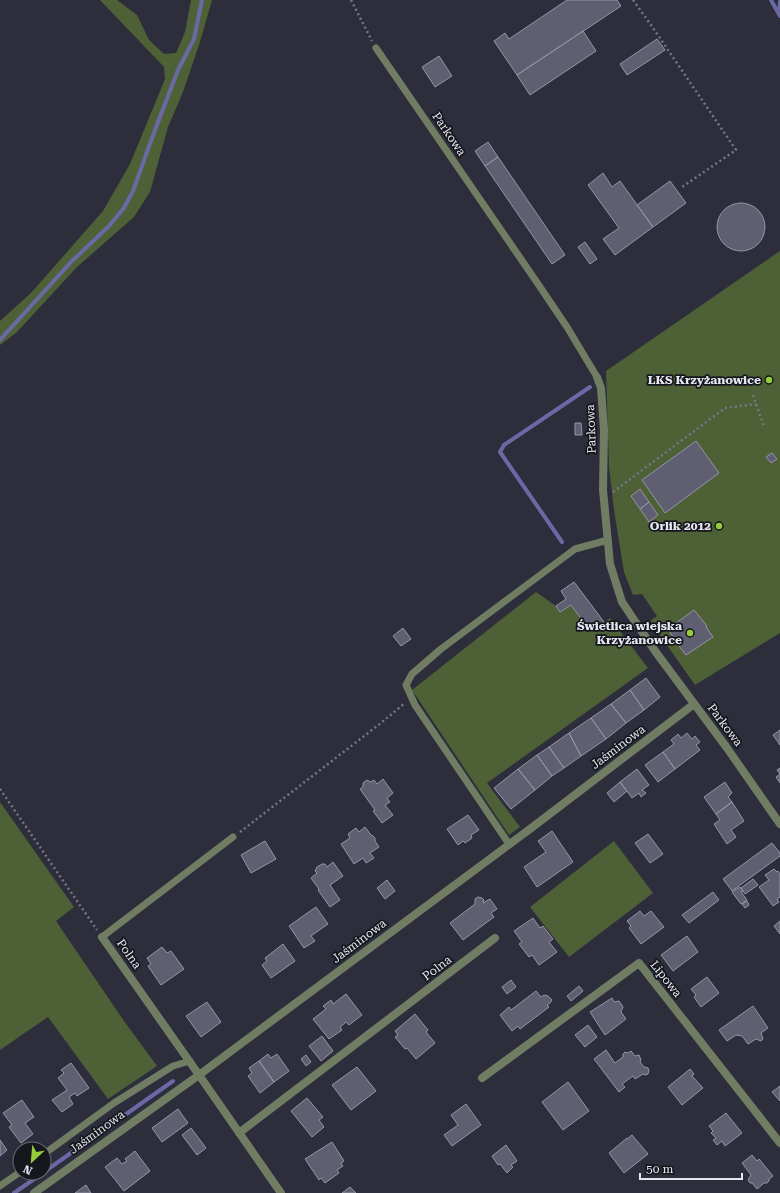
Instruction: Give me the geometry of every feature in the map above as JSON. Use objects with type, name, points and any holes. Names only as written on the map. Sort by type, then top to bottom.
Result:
[{"type":"street","name":"Parkowa","points":[[596,377],[600,388],[604,430],[604,497],[610,564],[622,602],[780,824]]},
{"type":"street","name":"Jaśminowa","points":[[34,1193],[200,1075],[694,704]]},
{"type":"street","name":"Polna","points":[[102,937],[200,1075],[281,1193]]},
{"type":"street","name":"Polna","points":[[239,1133],[495,938]]},
{"type":"street","name":"Lipowa","points":[[482,1078],[639,963],[780,1143]]},
{"type":"lane","name":"Parkowa","points":[[376,48],[549,301],[596,377]]},
{"type":"lane","points":[[509,844],[415,705],[406,685],[412,674],[441,649],[575,548],[608,540]]},
{"type":"lane","points":[[102,937],[233,837]]},
{"type":"lane","points":[[52,1148],[114,1103],[172,1066],[190,1061]]},
{"type":"lane","points":[[0,1186],[12,1178]]},
{"type":"path","points":[[351,0],[376,48]]},
{"type":"path","points":[[633,0],[736,150],[682,187]]},
{"type":"path","points":[[753,395],[764,426]]},
{"type":"path","points":[[604,497],[609,495],[725,408],[756,404]]},
{"type":"path","points":[[233,837],[381,723],[411,698]]},
{"type":"path","name":"Polna","points":[[0,789],[102,937]]},
{"type":"green space","points":[[100,0],[117,0],[137,15],[149,40],[164,54],[176,53],[185,32],[191,0],[212,0],[183,92],[168,127],[150,192],[134,217],[77,267],[16,333],[0,345],[0,321],[31,293],[103,211],[130,164],[165,79],[164,67]]},
{"type":"green space","points":[[780,251],[780,633],[695,685],[650,621],[657,616],[642,594],[633,595],[624,572],[609,467],[606,371]]},
{"type":"green space","points":[[536,592],[556,606],[560,612],[571,605],[591,632],[610,618],[648,668],[487,783],[520,827],[509,835],[412,690]]},
{"type":"green space","points":[[0,802],[74,907],[56,921],[124,1021],[157,1066],[108,1099],[48,1017],[0,1050]]},
{"type":"green space","points":[[614,841],[653,893],[569,957],[530,907]]},
{"type":"building","points":[[567,0],[617,0],[621,6],[517,75],[494,41],[505,33],[509,39]]},
{"type":"building","points":[[583,31],[596,51],[530,95],[517,75]]},
{"type":"building","points":[[657,39],[665,50],[627,75],[620,64]]},
{"type":"building","points":[[439,56],[452,76],[435,87],[422,67]]},
{"type":"building","points":[[488,142],[498,157],[485,166],[475,151]]},
{"type":"building","points":[[498,157],[565,255],[552,264],[485,166]]},
{"type":"building","points":[[603,173],[612,187],[620,181],[653,227],[615,255],[603,239],[619,228],[588,185]]},
{"type":"building","points":[[670,181],[686,203],[653,227],[637,205]]},
{"type":"building","points":[[736,203],[746,203],[758,210],[765,222],[765,232],[758,244],[746,251],[736,251],[728,247],[721,240],[717,232],[717,222],[721,214],[728,207]]},
{"type":"building","points":[[585,242],[597,259],[590,264],[578,247]]},
{"type":"building","points":[[575,423],[581,423],[582,435],[575,435]]},
{"type":"building","points":[[696,441],[719,473],[665,513],[642,480]]},
{"type":"building","points":[[772,453],[777,459],[771,463],[766,457]]},
{"type":"building","points":[[640,489],[649,502],[640,509],[631,496]]},
{"type":"building","points":[[649,502],[658,515],[649,522],[640,509]]},
{"type":"building","points":[[574,582],[604,622],[591,632],[571,605],[560,612],[556,606],[566,599],[561,591]]},
{"type":"building","name":"Świetlica wiejska Krzyżanowice","points":[[694,610],[707,626],[706,627],[713,637],[686,655],[668,629]]},
{"type":"building","points":[[403,628],[411,639],[401,646],[393,636]]},
{"type":"building","points":[[646,678],[660,697],[644,710],[630,690]]},
{"type":"building","points":[[630,690],[644,710],[626,723],[611,704]]},
{"type":"building","points":[[611,704],[626,723],[606,739],[591,718]]},
{"type":"building","points":[[591,718],[606,739],[581,756],[569,733]]},
{"type":"building","points":[[780,730],[780,745],[773,735]]},
{"type":"building","points":[[569,733],[581,756],[564,768],[549,747]]},
{"type":"building","points":[[687,733],[692,739],[695,736],[700,742],[696,745],[700,750],[675,769],[663,752],[674,744],[671,740],[678,734],[681,738]]},
{"type":"building","points":[[549,747],[564,768],[552,776],[537,755]]},
{"type":"building","points":[[663,752],[675,769],[658,782],[645,765]]},
{"type":"building","points":[[537,755],[552,776],[535,790],[518,769]]},
{"type":"building","points":[[518,769],[535,790],[511,809],[494,788]]},
{"type":"building","points":[[637,769],[649,785],[642,790],[646,793],[641,797],[639,793],[632,798],[620,782]]},
{"type":"building","points":[[780,774],[780,783],[776,777]]},
{"type":"building","points":[[383,779],[393,793],[387,798],[390,802],[385,805],[393,815],[382,823],[360,789],[363,787],[363,783],[367,780],[371,782],[374,780],[377,784]]},
{"type":"building","points":[[620,782],[627,791],[614,802],[607,793]]},
{"type":"building","points":[[725,782],[732,793],[728,797],[732,802],[716,814],[704,797]]},
{"type":"building","points":[[732,802],[744,821],[731,830],[736,837],[727,844],[714,824],[720,820],[716,814]]},
{"type":"building","points":[[468,815],[479,830],[471,835],[472,838],[465,843],[463,841],[458,845],[447,829]]},
{"type":"building","points":[[365,827],[375,838],[375,841],[379,847],[370,853],[374,858],[366,863],[363,858],[354,864],[341,844],[350,838],[348,834],[356,828],[359,832]]},
{"type":"building","points":[[552,831],[573,862],[537,887],[524,867],[546,852],[538,841]]},
{"type":"building","points":[[648,834],[663,854],[650,863],[635,843]]},
{"type":"building","points":[[265,841],[276,859],[251,873],[241,855]]},
{"type":"building","points":[[772,843],[780,853],[780,856],[732,891],[723,879]]},
{"type":"building","points":[[333,862],[343,876],[330,885],[340,900],[330,907],[311,878],[317,873],[315,871],[317,867],[325,864],[327,867]]},
{"type":"building","points":[[774,869],[780,874],[780,897],[777,899],[779,902],[773,906],[759,887],[769,880],[765,875]]},
{"type":"building","points":[[753,879],[758,885],[745,894],[741,888]]},
{"type":"building","points":[[387,880],[395,891],[385,899],[377,888]]},
{"type":"building","points":[[740,887],[743,891],[741,892],[747,900],[741,904],[732,892]]},
{"type":"building","points":[[713,892],[719,900],[689,923],[682,915]]},
{"type":"building","points":[[478,897],[484,900],[483,903],[490,899],[497,909],[491,913],[494,917],[463,940],[450,923],[475,904],[475,899]]},
{"type":"building","points":[[747,901],[749,905],[745,908],[742,904]]},
{"type":"building","points":[[316,907],[328,924],[311,936],[315,941],[304,948],[289,926]]},
{"type":"building","points":[[640,911],[644,916],[651,911],[664,927],[641,944],[629,928],[631,926],[627,921]]},
{"type":"building","points":[[533,918],[540,928],[543,926],[553,939],[549,942],[557,952],[539,965],[532,955],[529,957],[519,944],[522,942],[514,931]]},
{"type":"building","points":[[780,921],[780,934],[774,926]]},
{"type":"building","points":[[687,936],[698,952],[673,971],[661,955]]},
{"type":"building","points":[[283,944],[295,961],[271,978],[262,965],[267,961],[265,958]]},
{"type":"building","points":[[162,947],[167,953],[171,951],[184,969],[161,985],[148,966],[151,964],[147,958]]},
{"type":"building","points":[[707,977],[719,993],[701,1007],[694,997],[696,995],[691,989]]},
{"type":"building","points":[[511,980],[516,987],[507,994],[502,987]]},
{"type":"building","points":[[579,986],[583,991],[571,1001],[567,996]]},
{"type":"building","points":[[536,991],[541,997],[544,995],[548,996],[552,1000],[547,1005],[549,1007],[520,1029],[518,1026],[512,1031],[500,1015],[509,1007],[511,1010]]},
{"type":"building","points":[[346,994],[362,1015],[349,1025],[346,1022],[340,1027],[342,1030],[329,1039],[313,1019],[326,1009],[323,1006],[331,1000],[333,1004]]},
{"type":"building","points":[[612,998],[614,1002],[619,1001],[623,1007],[621,1012],[626,1019],[605,1035],[590,1012]]},
{"type":"building","points":[[207,1002],[221,1022],[201,1037],[186,1016]]},
{"type":"building","points":[[753,1006],[768,1028],[761,1033],[763,1039],[761,1041],[756,1039],[748,1044],[742,1036],[736,1035],[727,1041],[719,1030]]},
{"type":"building","points":[[415,1014],[428,1030],[426,1032],[435,1043],[416,1059],[395,1037],[398,1035],[395,1031]]},
{"type":"building","points":[[588,1025],[597,1037],[585,1047],[575,1035]]},
{"type":"building","points":[[322,1036],[333,1051],[321,1061],[309,1046]]},
{"type":"building","points":[[606,1050],[615,1063],[623,1057],[625,1052],[628,1053],[631,1051],[635,1056],[639,1055],[641,1060],[640,1062],[649,1070],[648,1074],[643,1074],[635,1079],[633,1076],[622,1084],[625,1087],[619,1092],[594,1059]]},
{"type":"building","points":[[268,1054],[271,1058],[277,1054],[289,1071],[274,1082],[259,1061]]},
{"type":"building","points":[[306,1055],[311,1062],[306,1066],[301,1059]]},
{"type":"building","points":[[259,1061],[274,1082],[260,1093],[248,1076],[252,1073],[249,1068]]},
{"type":"building","points":[[71,1063],[89,1088],[77,1096],[75,1093],[69,1097],[73,1104],[62,1112],[52,1100],[67,1090],[58,1078],[64,1073],[61,1070]]},
{"type":"building","points":[[357,1067],[376,1091],[351,1110],[332,1085]]},
{"type":"building","points":[[690,1069],[694,1074],[692,1076],[703,1088],[682,1105],[668,1087]]},
{"type":"building","points":[[568,1082],[589,1111],[563,1130],[542,1102]]},
{"type":"building","points":[[780,1086],[780,1101],[772,1092]]},
{"type":"building","points":[[307,1098],[323,1117],[319,1120],[324,1127],[312,1137],[291,1111]]},
{"type":"building","points":[[22,1100],[34,1117],[25,1123],[33,1134],[24,1141],[20,1141],[9,1127],[12,1125],[3,1113]]},
{"type":"building","points":[[466,1104],[481,1125],[452,1146],[444,1135],[458,1125],[451,1115]]},
{"type":"building","points":[[178,1109],[188,1123],[162,1142],[152,1128]]},
{"type":"building","points":[[726,1113],[742,1133],[725,1146],[722,1141],[717,1145],[713,1140],[716,1138],[711,1133],[713,1131],[709,1126]]},
{"type":"building","points":[[191,1128],[206,1148],[197,1155],[182,1135]]},
{"type":"building","points":[[632,1135],[648,1154],[624,1173],[609,1153]]},
{"type":"building","points":[[0,1140],[7,1150],[0,1156]]},
{"type":"building","points":[[332,1142],[344,1161],[341,1163],[343,1166],[337,1170],[339,1173],[325,1183],[321,1178],[319,1180],[305,1159]]},
{"type":"building","points":[[506,1145],[517,1161],[511,1165],[513,1167],[507,1173],[500,1164],[498,1165],[492,1156]]},
{"type":"building","points":[[135,1151],[150,1171],[124,1191],[105,1167],[117,1158],[122,1164],[127,1161],[125,1159]]},
{"type":"building","points":[[752,1155],[757,1161],[759,1159],[773,1176],[767,1183],[764,1183],[757,1189],[748,1180],[751,1175],[742,1163]]},
{"type":"building","points":[[86,1185],[91,1193],[75,1193]]},
{"type":"building","points":[[350,1187],[356,1193],[342,1193]]},
{"type":"waterway","points":[[0,340],[71,262],[108,227],[124,208],[133,191],[178,70],[194,39],[202,0]]},
{"type":"waterway","points":[[771,0],[780,16]]},
{"type":"waterway","points":[[779,14],[780,1]]},
{"type":"waterway","points":[[562,542],[500,452],[504,445],[590,387]]},
{"type":"waterway","points":[[52,1166],[173,1081]]},
{"type":"waterway","points":[[14,1193],[31,1181]]},
{"type":"place","name":"LKS Krzyżanowice","points":[[769,380]]},
{"type":"place","name":"Orlik 2012","points":[[719,526]]},
{"type":"place","name":"Świetlica wiejska Krzyżanowice","points":[[690,633]]}]
